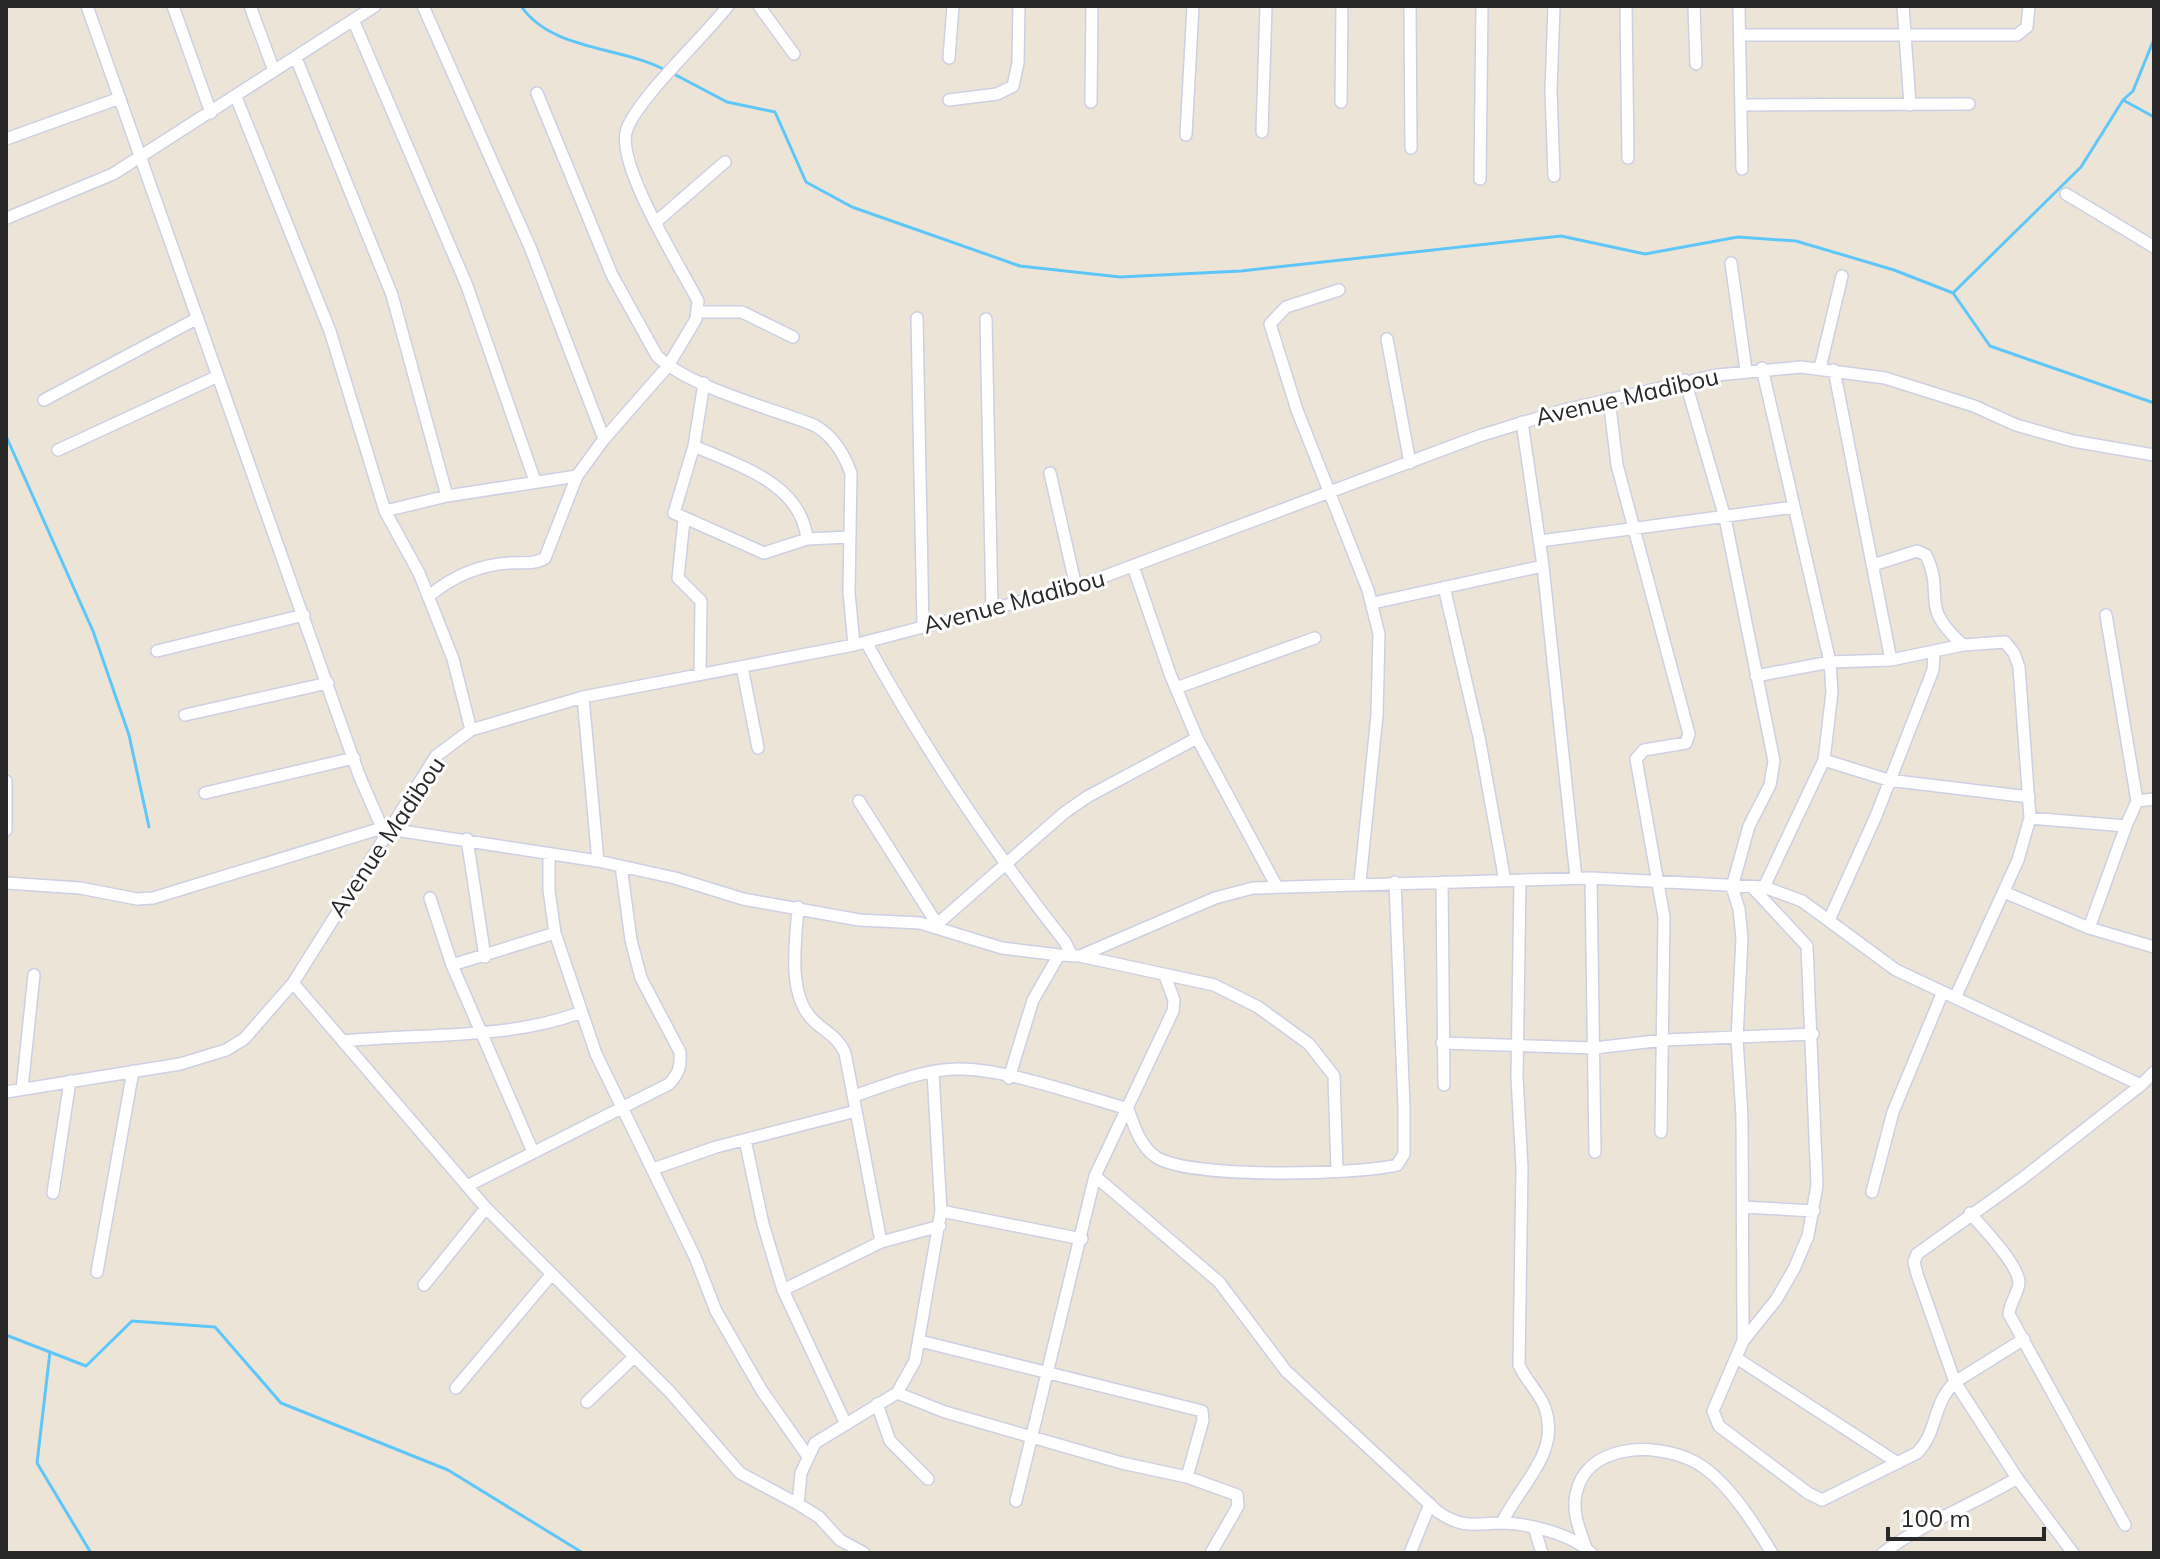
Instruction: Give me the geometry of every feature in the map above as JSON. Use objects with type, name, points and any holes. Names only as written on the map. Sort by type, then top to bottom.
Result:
[{"type":"street","points":[[87,6],[354,758],[386,828]]},
{"type":"street","points":[[173,6],[211,113]]},
{"type":"street","points":[[250,6],[274,71]]},
{"type":"street","points":[[7,218],[74,193],[140,157],[375,6]]},
{"type":"street","points":[[423,6],[530,247],[604,439]]},
{"type":"street","points":[[429,596],[450,579],[486,565],[536,563],[545,558],[577,476],[604,439],[668,366],[699,312],[698,301],[627,162],[625,132],[637,111],[728,6]]},
{"type":"street","points":[[759,6],[794,54]]},
{"type":"street","points":[[949,58],[953,6]]},
{"type":"street","points":[[949,100],[997,94],[1013,86],[1018,63],[1019,6]]},
{"type":"street","points":[[1091,102],[1092,6]]},
{"type":"street","points":[[1186,135],[1193,6]]},
{"type":"street","points":[[1262,132],[1266,6]]},
{"type":"street","points":[[1341,102],[1342,6]]},
{"type":"street","points":[[1410,6],[1411,148]]},
{"type":"street","points":[[1480,179],[1482,6]]},
{"type":"street","points":[[1554,6],[1551,90],[1554,176]]},
{"type":"street","points":[[1626,6],[1628,158]]},
{"type":"street","points":[[1694,6],[1696,64]]},
{"type":"street","points":[[1739,6],[1742,169]]},
{"type":"street","points":[[1903,6],[1910,105]]},
{"type":"street","points":[[1740,35],[2017,35],[2027,27],[2029,6]]},
{"type":"street","points":[[354,22],[467,286],[535,481]]},
{"type":"street","points":[[296,58],[392,295],[447,496]]},
{"type":"street","points":[[537,93],[612,275],[639,328],[668,366],[825,431],[841,450],[851,473],[849,592],[860,643],[919,738],[974,814],[1004,864],[1076,956]]},
{"type":"street","points":[[236,97],[330,331],[385,511],[429,596],[453,659],[471,730]]},
{"type":"street","points":[[6,139],[120,98]]},
{"type":"street","points":[[1743,105],[1969,104]]},
{"type":"street","points":[[657,221],[725,162]]},
{"type":"street","points":[[2066,194],[2154,247]]},
{"type":"street","points":[[1731,263],[1746,370]]},
{"type":"street","points":[[1820,368],[1842,276]]},
{"type":"street","points":[[1339,290],[1286,307],[1270,324],[1281,366],[1373,603],[1380,665],[1360,882]]},
{"type":"street","points":[[699,312],[742,312],[793,337]]},
{"type":"street","points":[[44,400],[198,318]]},
{"type":"street","points":[[917,318],[923,627]]},
{"type":"street","points":[[986,319],[992,610]]},
{"type":"street","points":[[1387,339],[1410,463]]},
{"type":"street","points":[[1758,887],[1824,760],[1832,692],[1830,662],[1762,368]]},
{"type":"street","name":"Avenue Madibou","points":[[6,1092],[180,1064],[226,1050],[262,1022],[293,983],[386,828],[436,756],[471,730],[583,697],[860,643],[1076,587],[1522,422],[1685,380],[1746,370],[1820,368],[1885,378],[1974,406],[2016,425],[2073,441],[2154,455]]},
{"type":"street","points":[[1834,370],[1891,660]]},
{"type":"street","points":[[58,450],[218,376]]},
{"type":"street","points":[[1685,380],[1725,518],[1774,761],[1770,785],[1749,826],[1732,887],[1739,909],[1742,938],[1737,1039],[1743,1207],[1743,1341],[1738,1359],[1713,1411],[1719,1426],[1808,1493],[1822,1500],[1898,1463],[1928,1441],[1941,1395],[1955,1382],[2024,1339]]},
{"type":"street","points":[[704,383],[694,446],[673,507],[674,513],[764,553],[774,553],[807,539],[850,537]]},
{"type":"street","points":[[1609,399],[1617,465],[1689,734],[1686,743],[1680,746],[1644,750],[1636,759],[1661,884],[1664,917],[1661,1132]]},
{"type":"street","points":[[1522,422],[1543,566],[1576,878]]},
{"type":"street","points":[[694,446],[745,469],[790,498],[805,519],[807,539]]},
{"type":"street","points":[[1050,473],[1076,587]]},
{"type":"street","points":[[385,511],[447,496],[577,476]]},
{"type":"street","points":[[1540,541],[1636,531],[1794,507]]},
{"type":"street","points":[[684,520],[678,578],[701,601],[700,673]]},
{"type":"street","points":[[1873,565],[1917,551],[1926,555],[1932,566],[1934,606],[1941,625],[1963,645]]},
{"type":"street","points":[[1133,566],[1197,738],[1277,887]]},
{"type":"street","points":[[1373,603],[1543,566]]},
{"type":"street","points":[[1444,587],[1479,737],[1505,881]]},
{"type":"street","points":[[157,651],[304,615]]},
{"type":"street","points":[[2089,928],[2137,801],[2106,615]]},
{"type":"street","points":[[1176,688],[1315,638]]},
{"type":"street","points":[[1756,676],[1830,662],[1891,660],[1934,654],[1963,645],[2005,642],[2014,653],[2022,696],[2030,818],[2004,892],[1955,998]]},
{"type":"street","points":[[1829,920],[1876,816],[1933,670],[1934,654]]},
{"type":"street","points":[[742,667],[758,748]]},
{"type":"street","points":[[185,715],[328,683]]},
{"type":"street","points":[[583,697],[598,861]]},
{"type":"street","points":[[936,925],[1004,864],[1087,797],[1197,738]]},
{"type":"street","points":[[205,793],[354,758]]},
{"type":"street","points":[[1824,760],[1888,780],[2029,797]]},
{"type":"street","points":[[6,781],[6,830]]},
{"type":"street","points":[[2137,801],[2154,799]]},
{"type":"street","points":[[859,801],[936,925]]},
{"type":"street","points":[[2030,818],[2126,826]]},
{"type":"street","points":[[6,883],[153,898],[386,828],[598,861],[743,899],[859,920],[936,925],[1002,948],[1076,956],[1214,985],[1278,1019],[1321,1056],[1334,1076],[1337,1171]]},
{"type":"street","points":[[467,839],[485,957]]},
{"type":"street","points":[[549,854],[549,890],[555,933],[579,1013],[596,1054],[695,1257],[716,1311],[762,1391],[807,1455]]},
{"type":"street","points":[[467,1186],[669,1084],[681,1066],[680,1052],[641,978],[631,940],[621,866]]},
{"type":"street","points":[[1076,956],[1215,898],[1253,888],[1360,882],[1576,878],[1758,887],[1802,901],[1896,970],[1942,994],[2064,1045],[2141,1085]]},
{"type":"street","points":[[1591,878],[1595,1152]]},
{"type":"street","points":[[1502,1523],[1513,1498],[1539,1466],[1549,1437],[1545,1407],[1527,1384],[1519,1365],[1522,1168],[1517,1043],[1520,881]]},
{"type":"street","points":[[1128,1109],[1145,1146],[1166,1161],[1226,1171],[1337,1171],[1397,1165],[1404,1154],[1395,882]]},
{"type":"street","points":[[1442,882],[1444,1085]]},
{"type":"street","points":[[1743,1341],[1764,1318],[1794,1269],[1814,1211],[1819,1163],[1812,1114],[1813,1034],[1807,946],[1758,887]]},
{"type":"street","points":[[2004,892],[2089,928],[2154,947]]},
{"type":"street","points":[[430,898],[452,965],[533,1152]]},
{"type":"street","points":[[798,907],[796,968],[804,1008],[812,1020],[840,1042],[854,1096],[881,1242]]},
{"type":"street","points":[[452,965],[555,933]]},
{"type":"street","points":[[1009,1078],[1033,1000],[1059,955]]},
{"type":"street","points":[[22,1089],[34,975]]},
{"type":"street","points":[[1016,1501],[1095,1176],[1173,1011],[1174,1000],[1165,976]]},
{"type":"street","points":[[293,983],[486,1208],[700,1425],[740,1473],[819,1517],[840,1540],[864,1553]]},
{"type":"street","points":[[1872,1192],[1893,1112],[1942,994]]},
{"type":"street","points":[[343,1041],[535,1027],[579,1013]]},
{"type":"street","points":[[1442,1043],[1517,1043],[1594,1048],[1664,1040],[1813,1034]]},
{"type":"street","points":[[854,1096],[933,1073],[961,1069],[1009,1078],[1128,1109]]},
{"type":"street","points":[[97,1272],[133,1071]]},
{"type":"street","points":[[2073,1553],[2017,1478],[1955,1382],[1914,1262],[1917,1254],[1970,1213],[2023,1178],[2154,1072]]},
{"type":"street","points":[[798,1504],[807,1455],[815,1443],[897,1393],[909,1377],[920,1341],[940,1226],[933,1073]]},
{"type":"street","points":[[53,1193],[70,1081]]},
{"type":"street","points":[[653,1169],[745,1140],[856,1111]]},
{"type":"street","points":[[745,1140],[763,1224],[783,1290],[845,1422]]},
{"type":"street","points":[[1095,1176],[1210,1274],[1286,1371],[1430,1504],[1455,1523],[1483,1527],[1502,1523],[1534,1527],[1585,1548]]},
{"type":"street","points":[[1743,1207],[1814,1211]]},
{"type":"street","points":[[424,1285],[486,1208]]},
{"type":"street","points":[[941,1211],[1082,1239]]},
{"type":"street","points":[[1970,1213],[2019,1279],[2009,1314],[2125,1525]]},
{"type":"street","points":[[783,1290],[881,1242],[940,1226]]},
{"type":"street","points":[[456,1388],[551,1275]]},
{"type":"street","points":[[920,1341],[1202,1411],[1203,1420],[1187,1477]]},
{"type":"street","points":[[587,1402],[634,1357]]},
{"type":"street","points":[[1738,1359],[1898,1463]]},
{"type":"street","points":[[897,1393],[928,1407],[1122,1463],[1187,1477],[1237,1495],[1238,1506],[1211,1553]]},
{"type":"street","points":[[877,1404],[890,1441],[928,1479]]},
{"type":"street","points":[[1585,1548],[1575,1518],[1576,1494],[1583,1474],[1602,1458],[1628,1450],[1665,1452],[1692,1460],[1729,1494],[1772,1553]]},
{"type":"street","points":[[1883,1553],[1927,1525],[1974,1504],[2017,1478]]},
{"type":"street","points":[[1410,1553],[1430,1504]]},
{"type":"street","points":[[1534,1527],[1542,1553]]},
{"type":"street","points":[[1569,1553],[1585,1548]]},
{"type":"waterway","points":[[521,6],[534,21],[550,32],[665,70]]},
{"type":"waterway","points":[[2124,99],[2133,91],[2154,39]]},
{"type":"waterway","points":[[672,73],[727,102],[775,112],[806,182],[852,207],[1020,266],[1120,277],[1241,271],[1561,236],[1645,254],[1738,237],[1796,241],[1894,270],[1953,293],[1990,346],[2154,403]]},
{"type":"waterway","points":[[1953,293],[2081,167],[2123,100],[2154,117]]},
{"type":"waterway","points":[[6,436],[93,631],[129,735],[149,827]]},
{"type":"waterway","points":[[6,1335],[86,1366],[132,1321],[215,1327],[281,1403],[448,1470],[583,1553]]},
{"type":"waterway","points":[[50,1352],[37,1463],[91,1553]]}]
